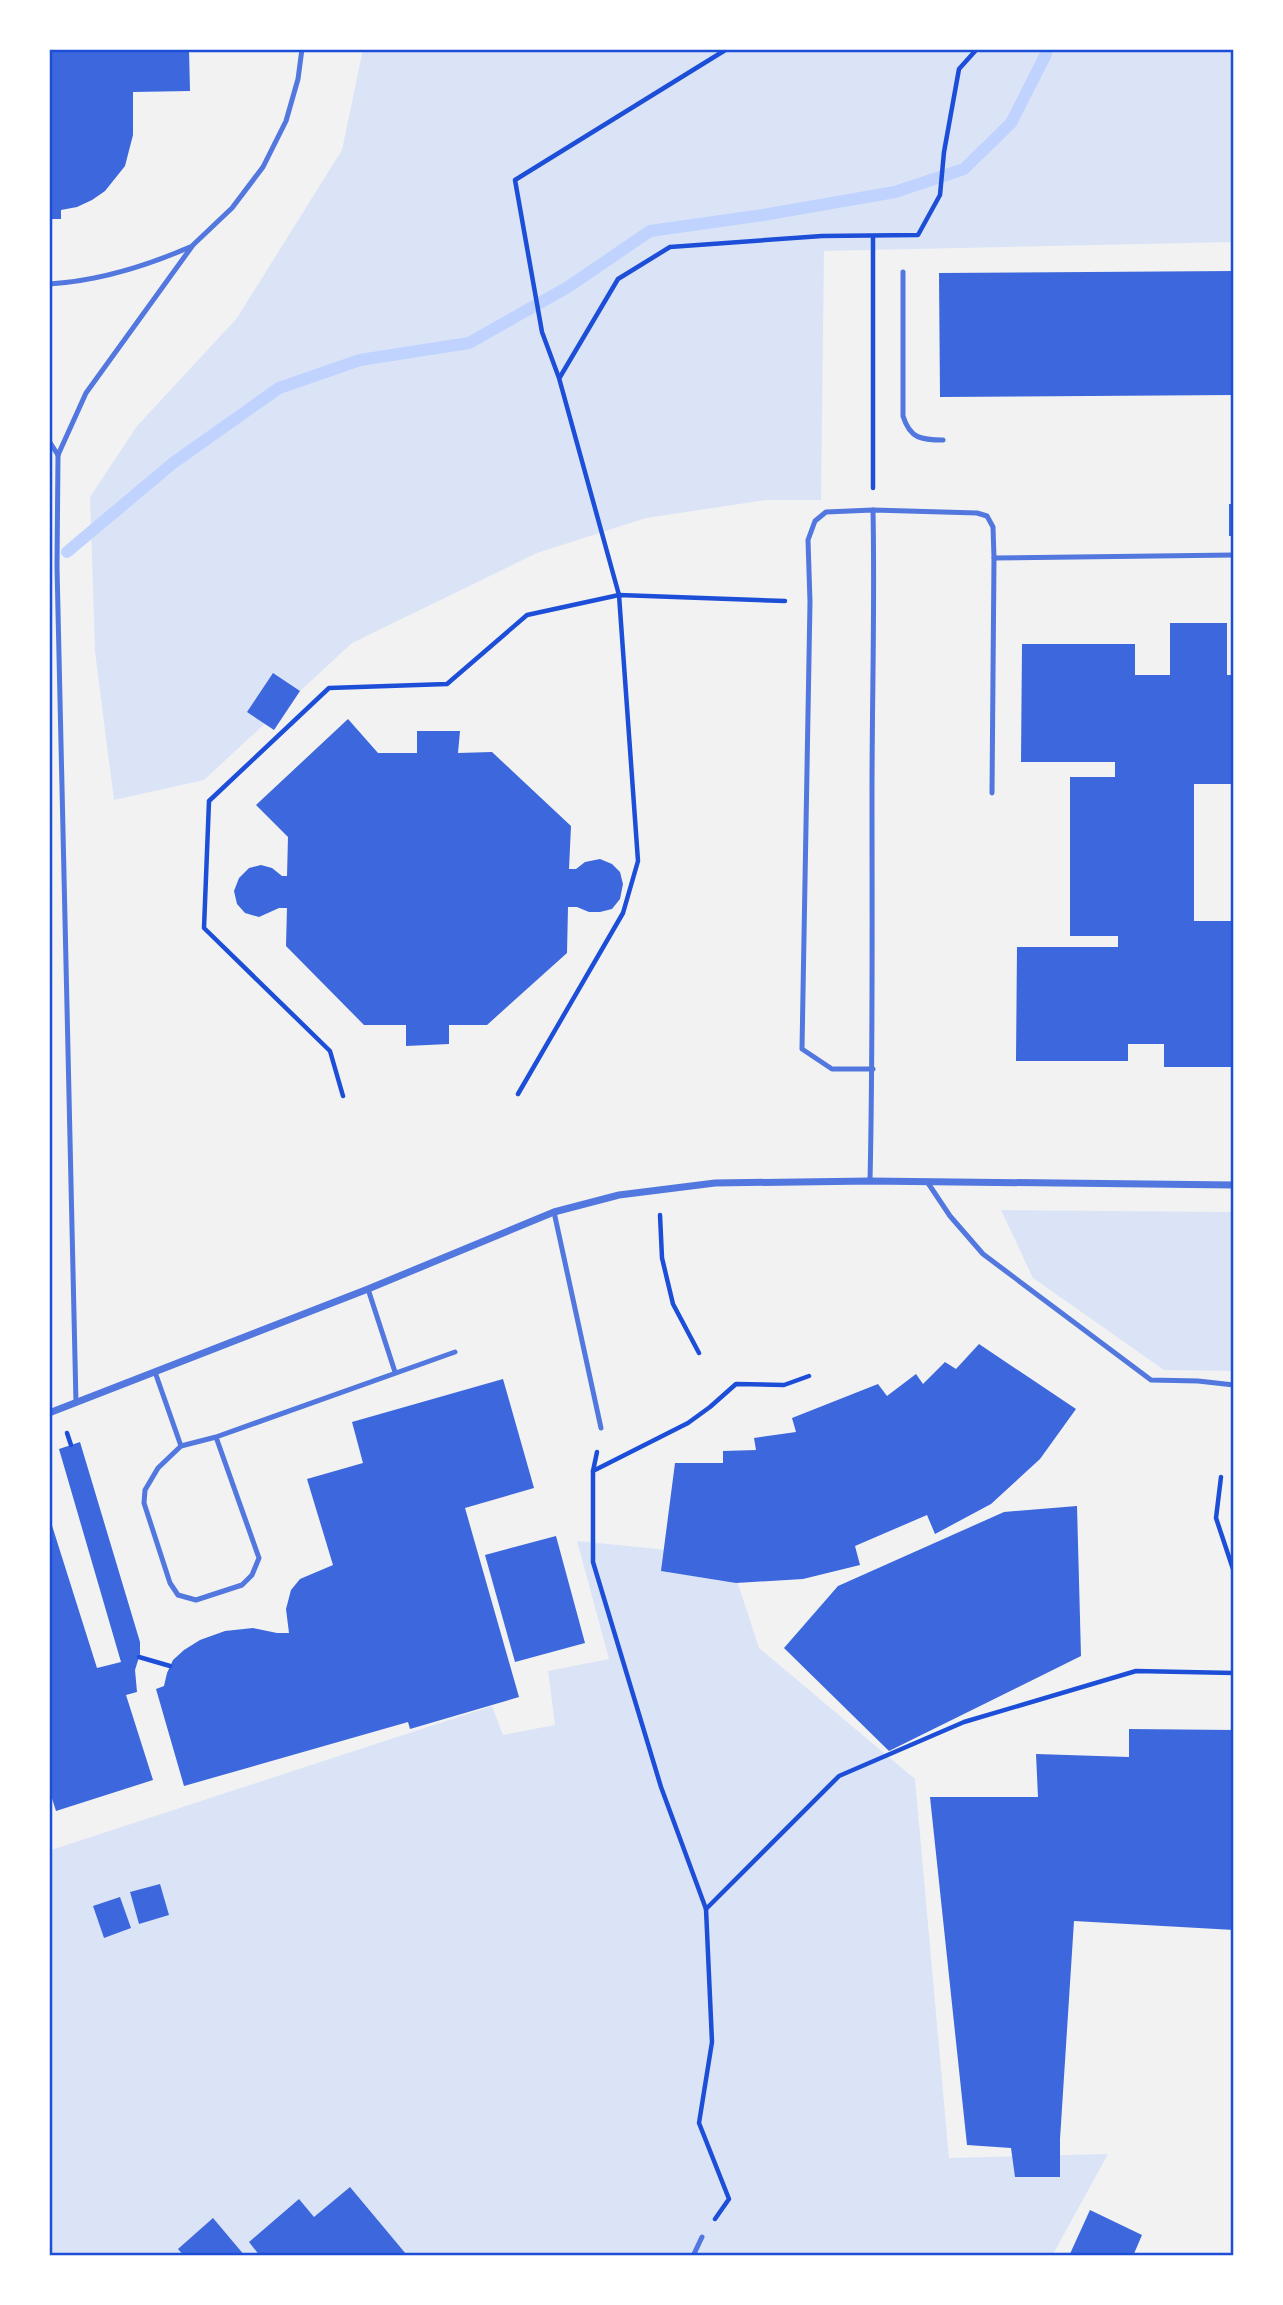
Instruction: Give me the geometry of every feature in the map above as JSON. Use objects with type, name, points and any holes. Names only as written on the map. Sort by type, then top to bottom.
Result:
[{"type":"street","points":[[49,1413],[368,1289],[554,1212],[619,1195],[715,1183],[870,1181],[1234,1185]]},
{"type":"lane","points":[[76,1403],[57,567],[58,455],[86,393],[193,246],[232,208],[263,167],[286,121],[298,79],[302,49]]},
{"type":"lane","points":[[49,284],[76,283],[116,274],[193,246]]},
{"type":"lane","points":[[902,272],[902,416],[906,426],[923,440],[943,440]]},
{"type":"lane","points":[[49,441],[58,455]]},
{"type":"lane","points":[[870,1181],[876,608],[873,510]]},
{"type":"lane","points":[[873,1069],[832,1069],[802,1049],[810,602],[808,540],[815,521],[826,512],[873,510],[977,513],[987,516],[993,527],[994,558],[992,793]]},
{"type":"lane","points":[[994,558],[1234,555]]},
{"type":"lane","points":[[928,1183],[950,1216],[983,1254],[1151,1380],[1234,1385]]},
{"type":"lane","points":[[554,1212],[601,1428]]},
{"type":"lane","points":[[368,1289],[394,1372]]},
{"type":"lane","points":[[216,1437],[259,1558],[257,1567],[242,1585],[196,1600],[178,1595],[170,1583],[144,1503],[145,1490],[158,1468],[181,1447],[455,1352]]},
{"type":"lane","points":[[155,1372],[181,1447]]},
{"type":"lane","points":[[693,2256],[702,2237]]},
{"type":"path","points":[[518,1094],[622,914],[638,861],[619,595],[559,378],[542,332],[515,180],[727,49]]},
{"type":"path","points":[[559,378],[618,279],[670,247],[822,236],[918,235],[940,195],[944,152],[959,69],[977,49]]},
{"type":"path","points":[[873,237],[873,510]]},
{"type":"path","points":[[342,1096],[330,1051],[204,928],[209,802],[329,688],[447,684],[527,615],[619,595],[810,602]]},
{"type":"path","points":[[659,1189],[662,1258],[673,1304],[699,1353]]},
{"type":"path","points":[[702,2237],[729,2200],[699,2123],[712,2042],[706,1909],[661,1787],[593,1562],[593,1471],[688,1423],[736,1384],[784,1385],[809,1376]]},
{"type":"path","points":[[1221,1477],[1216,1518],[1234,1572]]},
{"type":"path","points":[[139,1657],[170,1666]]},
{"type":"path","points":[[706,1909],[839,1776],[964,1723],[1136,1671],[1234,1673]]},
{"type":"shaded area","points":[[363,49],[1234,49],[1234,242],[824,251],[821,500],[766,500],[646,518],[537,553],[352,643],[204,780],[114,800],[95,652],[90,497],[137,426],[237,318],[342,150]]},
{"type":"shaded area","points":[[1001,1210],[1234,1212],[1234,1371],[1164,1370],[1033,1278]]},
{"type":"shaded area","points":[[577,1541],[729,1556],[759,1648],[915,1779],[949,2158],[1108,2154],[1052,2256],[49,2256],[49,1845],[51,1850],[492,1706],[503,1735],[555,1725],[548,1671],[609,1659]]},
{"type":"building","points":[[49,49],[189,49],[190,91],[133,92],[133,135],[125,166],[105,191],[92,200],[61,210],[61,219],[49,219]]},
{"type":"building","points":[[1234,271],[1234,395],[940,397],[939,273]]},
{"type":"building","points":[[1229,504],[1234,504],[1234,536],[1229,536]]},
{"type":"building","points":[[1170,623],[1227,623],[1227,675],[1234,675],[1234,784],[1194,784],[1194,921],[1234,921],[1234,1067],[1164,1067],[1164,1044],[1128,1044],[1128,1061],[1016,1061],[1017,947],[1118,947],[1118,936],[1070,936],[1070,777],[1115,777],[1115,762],[1021,762],[1022,644],[1135,644],[1135,675],[1170,675]]},
{"type":"building","points":[[273,673],[300,691],[274,730],[247,712]]},
{"type":"building","points":[[348,719],[378,753],[417,753],[417,731],[460,731],[458,753],[492,752],[571,826],[569,869],[576,869],[585,862],[600,859],[612,864],[620,872],[623,884],[620,899],[612,909],[589,912],[568,907],[567,953],[487,1025],[449,1025],[449,1044],[406,1046],[406,1025],[364,1025],[286,946],[287,908],[279,908],[259,917],[245,913],[237,904],[234,891],[239,878],[249,868],[261,865],[287,876],[288,837],[256,805]]},
{"type":"building","points":[[979,1344],[1076,1409],[1040,1459],[991,1504],[935,1534],[927,1515],[855,1546],[860,1565],[803,1579],[736,1583],[661,1571],[675,1463],[723,1463],[723,1451],[756,1450],[754,1438],[796,1432],[792,1418],[878,1384],[887,1396],[916,1374],[923,1384],[945,1362],[956,1369]]},
{"type":"building","points":[[503,1379],[534,1488],[465,1508],[519,1697],[410,1729],[408,1722],[184,1786],[156,1689],[164,1686],[173,1660],[200,1640],[225,1631],[253,1628],[289,1633],[286,1609],[291,1590],[300,1579],[333,1565],[307,1479],[363,1463],[352,1422]]},
{"type":"building","points":[[80,1442],[140,1642],[140,1654],[135,1670],[137,1692],[126,1695],[153,1780],[56,1811],[49,1789],[49,1516],[97,1668],[121,1662],[59,1449]]},
{"type":"building","points":[[1077,1506],[1081,1656],[889,1751],[784,1648],[838,1586],[1004,1512]]},
{"type":"building","points":[[556,1536],[585,1643],[515,1662],[485,1555]]},
{"type":"building","points":[[1129,1729],[1234,1730],[1234,1930],[1074,1921],[1060,2177],[1015,2177],[1011,2148],[967,2145],[930,1797],[1038,1797],[1036,1754],[1129,1757]]},
{"type":"building","points":[[160,1884],[169,1915],[139,1924],[130,1892]]},
{"type":"building","points":[[120,1897],[131,1928],[104,1938],[93,1906]]},
{"type":"building","points":[[350,2187],[406,2254],[404,2256],[260,2256],[249,2242],[299,2199],[314,2217]]},
{"type":"building","points":[[1090,2210],[1142,2235],[1133,2256],[1069,2256]]},
{"type":"building","points":[[213,2218],[245,2256],[184,2256],[178,2249]]},
{"type":"waterway","points":[[67,552],[173,463],[279,388],[360,360],[469,343],[568,287],[650,231],[895,192],[964,169],[1011,123],[1047,49]]}]
